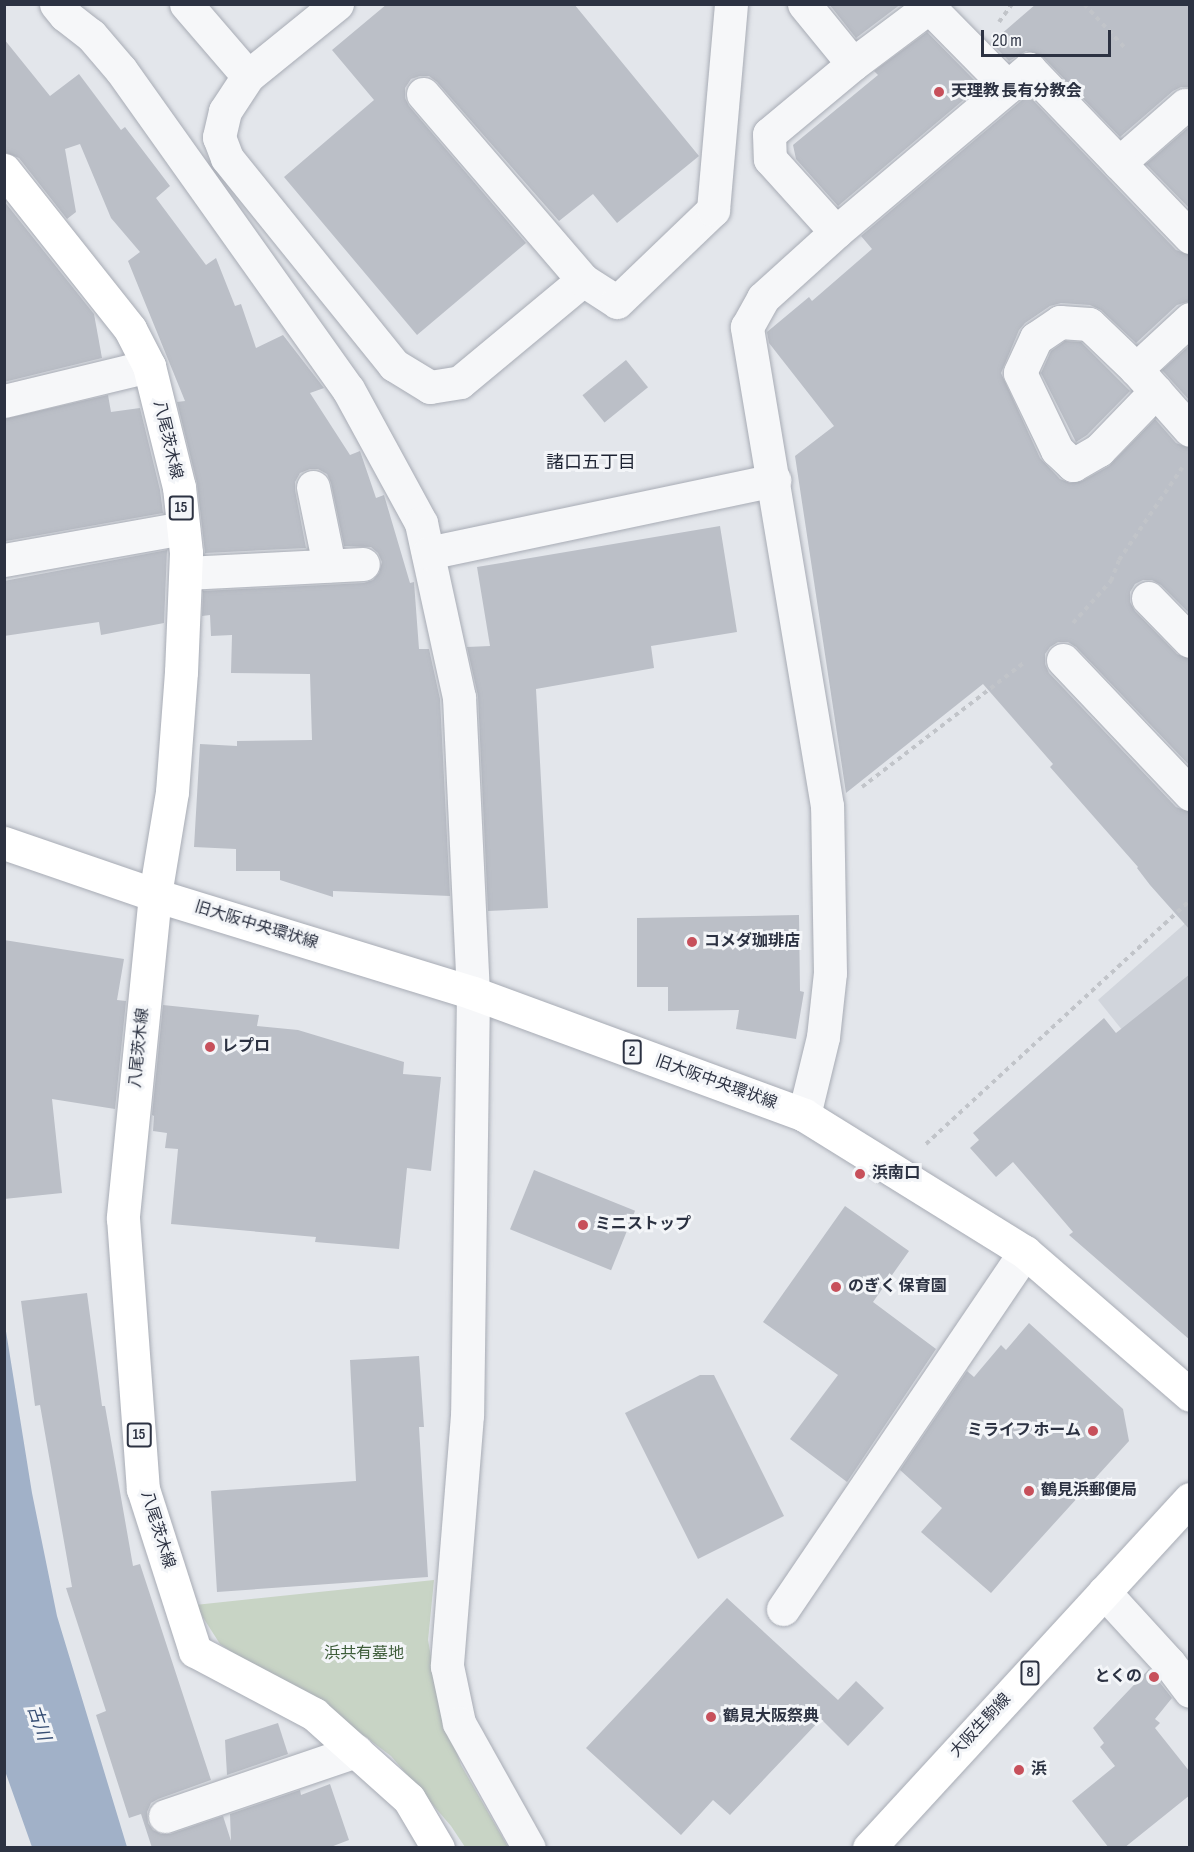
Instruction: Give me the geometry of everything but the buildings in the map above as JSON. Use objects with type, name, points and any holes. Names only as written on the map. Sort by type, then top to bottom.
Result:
[{"type":"main road","name":"八尾茨木線","points":[[4,170],[130,329],[149,366],[179,487],[186,573],[172,792],[155,895],[123,1218],[143,1489],[195,1651],[314,1714],[410,1799],[438,1848]]},
{"type":"main road","name":"旧大阪中央環状線","points":[[4,843],[155,895],[473,993],[804,1115],[1025,1252],[1190,1395]]},
{"type":"main road","name":"大阪生駒線","points":[[869,1848],[1190,1499]]},
{"type":"street","points":[[57,4],[65,15],[91,35],[121,70],[348,389],[421,523],[459,697],[473,993],[467,1415],[447,1666],[459,1723],[529,1848]]},
{"type":"street","points":[[186,4],[248,76]]},
{"type":"street","points":[[337,4],[248,76],[225,111],[219,137],[227,158],[394,364],[430,387],[460,382],[584,280]]},
{"type":"street","points":[[423,94],[584,280],[617,302],[713,210],[731,4]]},
{"type":"street","points":[[804,4],[852,64]]},
{"type":"street","points":[[836,232],[770,159],[769,134],[852,64],[929,7],[1008,87]]},
{"type":"street","points":[[804,1115],[823,1037],[830,973],[827,815],[774,480],[747,327],[763,298],[836,232],[1029,69],[1190,237]]},
{"type":"street","points":[[1119,163],[1185,105]]},
{"type":"street","points":[[1190,319],[1146,380],[1190,430]]},
{"type":"street","points":[[4,401],[149,366]]},
{"type":"street","points":[[428,553],[774,480]]},
{"type":"street","points":[[313,487],[328,566]]},
{"type":"street","points":[[4,560],[183,528]]},
{"type":"street","points":[[186,573],[363,564]]},
{"type":"street","points":[[1148,598],[1190,641]]},
{"type":"street","points":[[1054,649],[1190,794]]},
{"type":"street","points":[[783,1608],[1025,1252]]},
{"type":"street","points":[[1104,1593],[1169,1663],[1190,1691]]},
{"type":"street","points":[[165,1816],[356,1751]]},
{"type":"path","points":[[1084,4],[1124,47]]},
{"type":"path","points":[[827,815],[1054,649],[1111,581],[1119,560],[1183,468]]},
{"type":"path","points":[[897,1172],[1190,900]]},
{"type":"shaded area","points":[[1189,920],[1189,1113],[1098,1000]]},
{"type":"green space","name":"浜共有墓地","points":[[434,1580],[428,1640],[438,1697],[461,1765],[508,1847],[465,1847],[451,1826],[391,1756],[314,1698],[262,1673],[220,1644],[195,1605]]},
{"type":"water","name":"古川","points":[[5,1325],[32,1493],[57,1616],[127,1847],[32,1847],[5,1771]]},
{"type":"place","name":"天理教 長有分教会","points":[[939,92]]},
{"type":"place","name":"コメダ珈琲店","points":[[692,942]]},
{"type":"place","name":"レプロ","points":[[210,1047]]},
{"type":"place","name":"浜南口","points":[[860,1174]]},
{"type":"place","name":"ミニストップ","points":[[583,1225]]},
{"type":"place","name":"のぎく 保育園","points":[[836,1287]]},
{"type":"place","name":"ミライフ ホーム","points":[[1093,1431]]},
{"type":"place","name":"鶴見浜郵便局","points":[[1029,1491]]},
{"type":"place","name":"とくの","points":[[1154,1677]]},
{"type":"place","name":"鶴見大阪祭典","points":[[711,1717]]},
{"type":"place","name":"浜","points":[[1019,1770]]},
{"type":"district","name":"諸口五丁目","points":[[591,463]]}]
